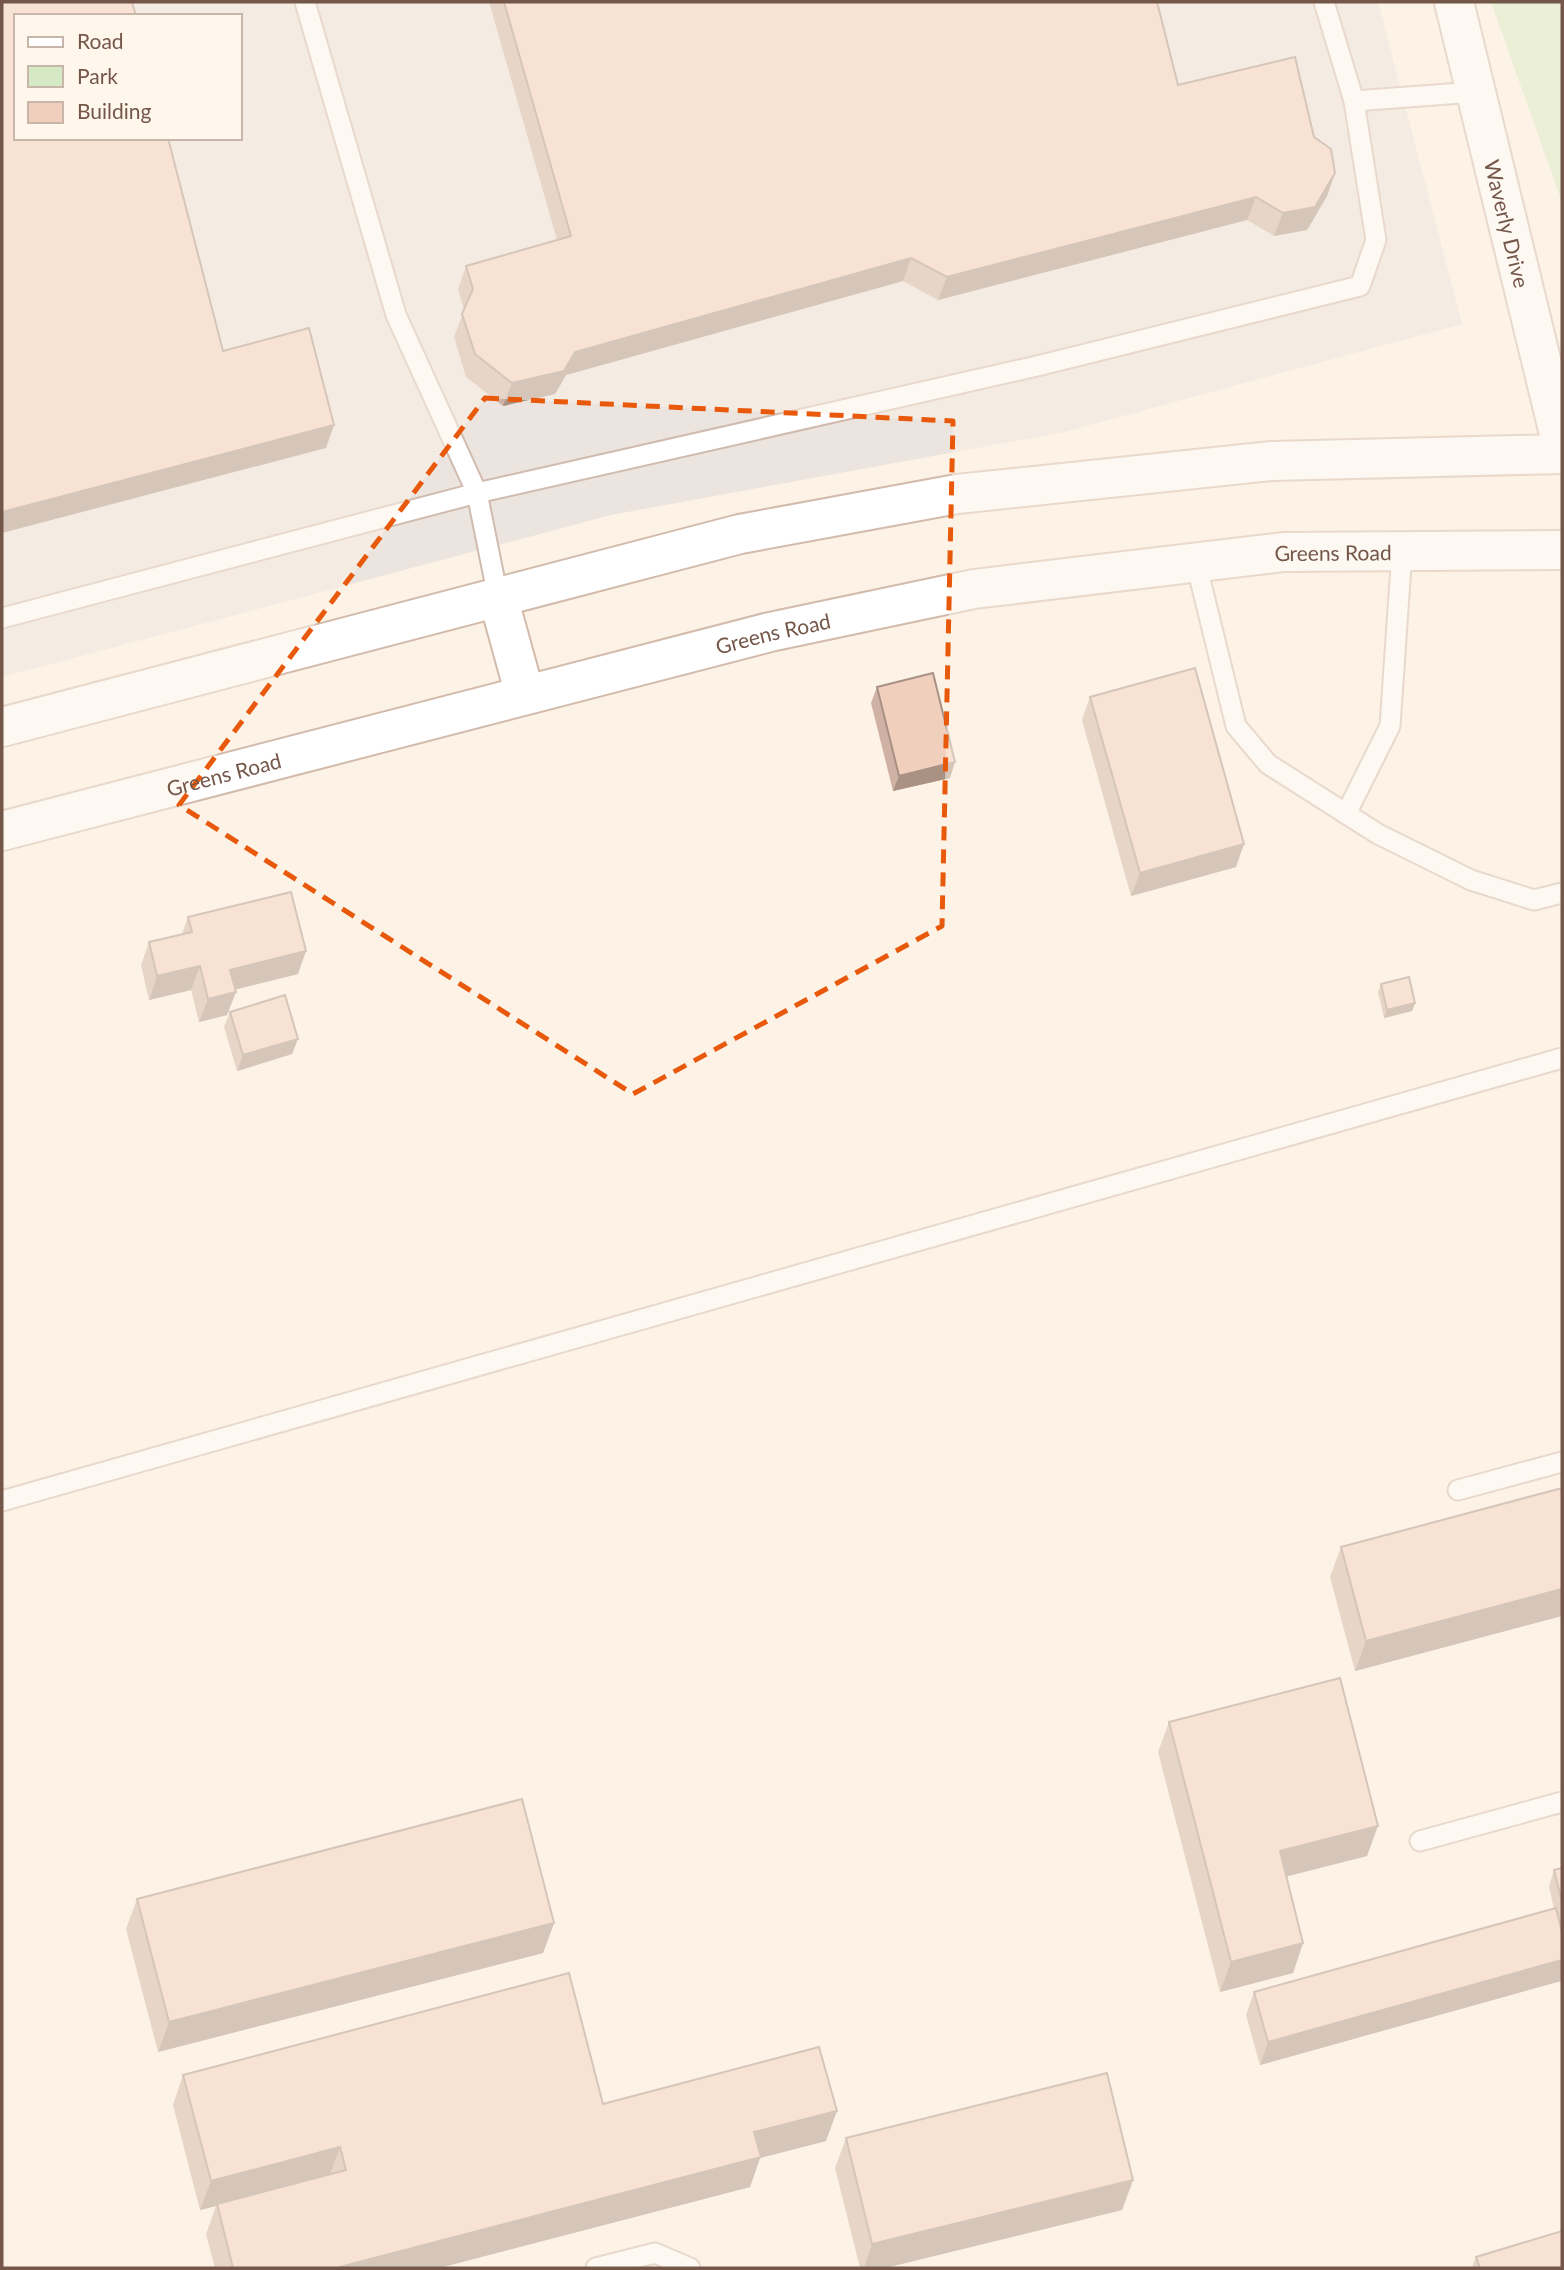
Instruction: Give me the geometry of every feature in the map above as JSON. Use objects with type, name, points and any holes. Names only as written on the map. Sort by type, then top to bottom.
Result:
[{"type":"main road","name":"Waverly Drive","points":[[1454,2],[1562,446]]},
{"type":"main road","points":[[2,727],[740,534],[957,494],[1272,461],[1562,454]]},
{"type":"main road","name":"Greens Road","points":[[2,831],[770,632],[974,589],[1284,552],[1562,550]]},
{"type":"main road","points":[[498,597],[525,695]]},
{"type":"lane","points":[[305,2],[396,315],[477,493],[498,597]]},
{"type":"lane","points":[[2,618],[477,493],[1037,366],[1360,286],[1376,240],[1354,101],[1324,2]]},
{"type":"lane","points":[[1354,101],[1475,92]]},
{"type":"lane","points":[[1346,814],[1390,726],[1402,551]]},
{"type":"lane","points":[[1196,563],[1236,726],[1268,764],[1378,834],[1471,880],[1534,900],[1562,893]]},
{"type":"lane","points":[[2,1501],[1562,1058]]},
{"type":"lane","points":[[1458,1490],[1562,1462]]},
{"type":"lane","points":[[1420,1841],[1562,1802]]},
{"type":"lane","points":[[596,2268],[655,2253],[690,2268]]},
{"type":"highlighted area","points":[[485,398],[953,421],[942,926],[633,1094],[179,805]]},
{"type":"shaded area","points":[[2,2],[1378,2],[1462,324],[1064,432],[611,515],[2,677]]},
{"type":"green space","points":[[1491,2],[1562,2],[1562,202]]},
{"type":"building","points":[[2,2],[132,2],[135,14],[14,14],[14,140],[169,140],[223,351],[309,328],[334,425],[2,512]]},
{"type":"building","points":[[504,2],[1157,2],[1178,85],[1295,57],[1314,137],[1331,149],[1335,173],[1315,207],[1283,213],[1256,197],[947,277],[911,258],[575,352],[564,371],[512,383],[475,354],[462,314],[473,289],[466,266],[571,236]]},
{"type":"building","points":[[1195,668],[1244,844],[1140,873],[1090,697]]},
{"type":"building","points":[[933,673],[955,762],[899,776],[877,687]]},
{"type":"building","points":[[291,892],[306,951],[230,970],[236,992],[208,999],[200,966],[157,976],[149,942],[192,932],[188,917]]},
{"type":"building","points":[[1409,977],[1415,1003],[1387,1010],[1381,984]]},
{"type":"building","points":[[285,995],[298,1039],[243,1055],[230,1012]]},
{"type":"building","points":[[1562,1488],[1562,1589],[1366,1641],[1341,1547]]},
{"type":"building","points":[[1340,1678],[1378,1826],[1280,1851],[1303,1943],[1231,1962],[1169,1722]]},
{"type":"building","points":[[522,1799],[554,1923],[169,2022],[137,1899]]},
{"type":"building","points":[[1562,1868],[1562,1902],[1554,1870]]},
{"type":"building","points":[[1556,1908],[1562,1932],[1562,1960],[1268,2042],[1254,1992]]},
{"type":"building","points":[[569,1973],[603,2104],[819,2047],[837,2111],[754,2132],[761,2157],[336,2268],[233,2268],[217,2204],[346,2170],[340,2147],[211,2181],[183,2075]]},
{"type":"building","points":[[1107,2073],[1133,2180],[872,2244],[846,2138]]},
{"type":"building","points":[[1562,2231],[1562,2268],[1480,2268],[1476,2257]]}]
